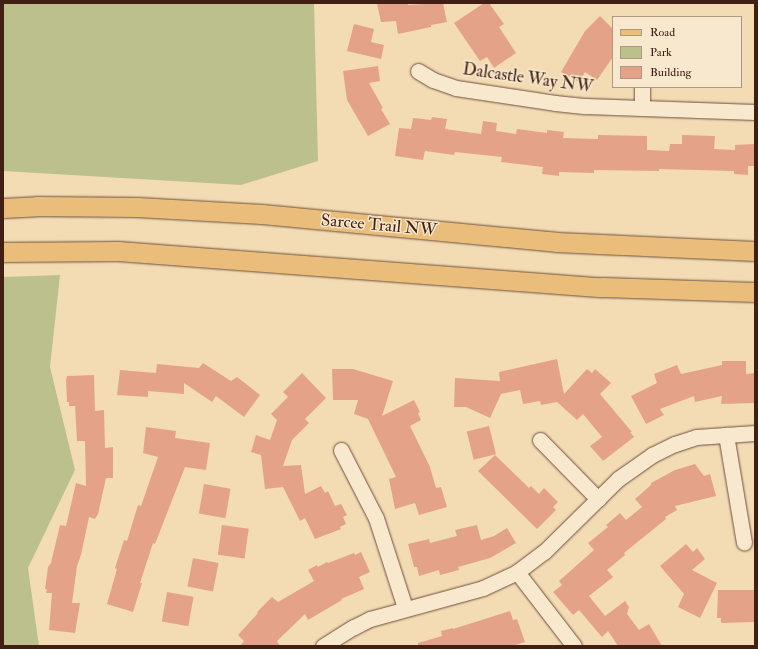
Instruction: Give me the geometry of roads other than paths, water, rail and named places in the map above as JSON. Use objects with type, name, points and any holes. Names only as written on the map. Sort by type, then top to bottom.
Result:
[{"type":"main road","points":[[3,195],[15,196],[36,206]]},
{"type":"main road","name":"Sarcee Trail NW","points":[[3,208],[36,206],[137,207],[246,213],[556,242],[755,251]]},
{"type":"main road","points":[[3,252],[54,250],[118,251],[602,287],[755,292]]},
{"type":"main road","points":[[3,260],[54,250]]},
{"type":"street","name":"Dalcastle Way NW","points":[[418,71],[433,80],[456,88],[555,103],[755,112]]},
{"type":"street","points":[[642,88],[642,108]]},
{"type":"street","points":[[323,646],[354,626],[388,613],[483,588],[517,572],[544,552],[618,479],[658,453],[696,437],[755,433]]},
{"type":"street","points":[[726,435],[744,543]]},
{"type":"street","points":[[540,440],[598,499]]},
{"type":"street","points":[[341,450],[376,518],[405,608]]},
{"type":"street","points":[[517,572],[574,646]]}]
